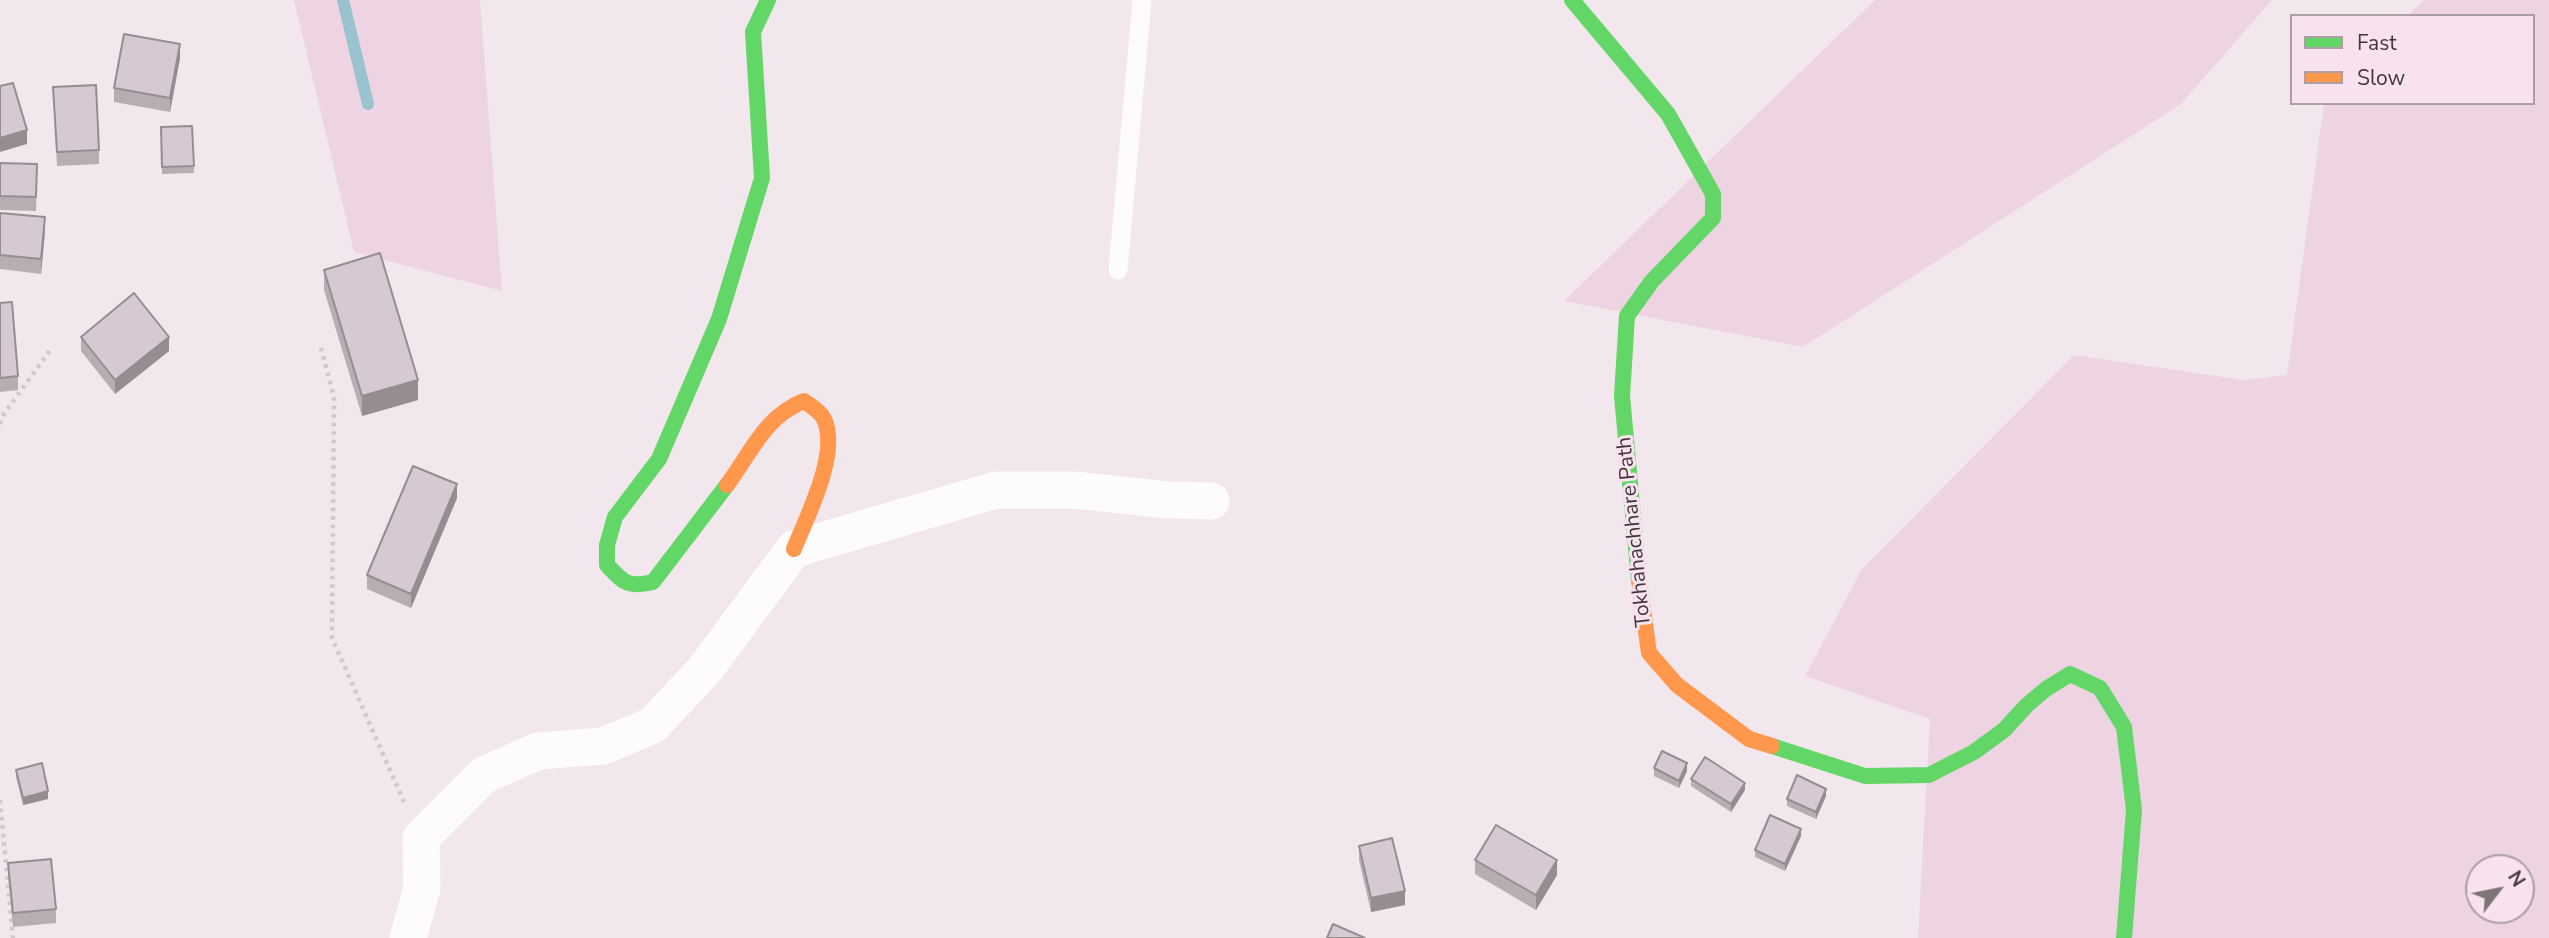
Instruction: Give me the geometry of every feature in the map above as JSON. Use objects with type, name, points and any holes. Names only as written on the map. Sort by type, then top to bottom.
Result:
[{"type":"main road","points":[[768,0],[753,32],[762,178],[719,319],[659,459],[615,517],[607,545],[607,565],[619,578],[635,586],[653,582],[745,461],[766,427],[786,408],[804,401],[817,409],[826,421],[828,460],[794,549]]},
{"type":"main road","name":"Tokhahachhare Path","points":[[1572,0],[1668,114],[1713,194],[1713,218],[1652,281],[1627,316],[1622,396],[1642,614],[1649,653],[1677,685],[1749,739],[1865,776],[1929,775],[1984,745],[2004,730],[2036,697],[2070,674],[2100,688],[2124,727],[2134,810],[2124,938]]},
{"type":"street","points":[[408,938],[422,888],[421,838],[484,775],[538,751],[603,746],[653,724],[706,668],[794,549],[996,490],[1074,490],[1169,500],[1211,501]]},
{"type":"lane","points":[[1118,270],[1142,0]]},
{"type":"path","points":[[321,348],[334,397],[332,638],[421,838]]},
{"type":"path","points":[[0,424],[4,414],[51,349]]},
{"type":"path","points":[[0,800],[13,938]]},
{"type":"shaded area","points":[[294,0],[480,0],[502,291],[354,252]]},
{"type":"shaded area","points":[[1875,0],[2272,0],[2181,104],[1803,347],[1564,301]]},
{"type":"shaded area","points":[[2424,0],[2549,0],[2549,938],[1918,938],[1930,719],[1805,676],[1862,569],[2074,355],[2244,380],[2287,375],[2324,105],[2535,105],[2535,14],[2409,14]]},
{"type":"building","points":[[124,34],[180,44],[170,98],[114,88]]},
{"type":"building","points":[[13,83],[27,130],[0,138],[0,86]]},
{"type":"building","points":[[96,85],[99,150],[57,152],[53,87]]},
{"type":"building","points":[[192,126],[194,166],[162,167],[161,127]]},
{"type":"building","points":[[0,163],[37,164],[36,197],[0,196]]},
{"type":"building","points":[[0,213],[45,217],[41,259],[0,255]]},
{"type":"building","points":[[380,253],[418,380],[362,396],[324,270]]},
{"type":"building","points":[[134,293],[169,337],[115,380],[81,337]]},
{"type":"building","points":[[12,302],[18,376],[0,378],[0,303]]},
{"type":"building","points":[[413,466],[457,484],[411,594],[367,575]]},
{"type":"building","points":[[1662,751],[1687,763],[1679,781],[1654,768]]},
{"type":"building","points":[[1705,757],[1745,783],[1731,804],[1691,779]]},
{"type":"building","points":[[42,763],[48,791],[23,798],[16,770]]},
{"type":"building","points":[[1797,775],[1826,789],[1816,812],[1787,799]]},
{"type":"building","points":[[1770,815],[1801,829],[1785,864],[1755,850]]},
{"type":"building","points":[[1496,825],[1557,860],[1536,895],[1475,860]]},
{"type":"building","points":[[1392,838],[1405,891],[1371,898],[1359,846]]},
{"type":"building","points":[[51,859],[56,909],[13,913],[8,863]]},
{"type":"building","points":[[1333,924],[1365,938],[1327,938]]},
{"type":"waterway","points":[[343,0],[368,104]]},
{"type":"traffic: fast","points":[[727,485],[653,582],[632,584],[618,576],[607,565],[607,545],[615,517],[659,459],[719,319],[762,178],[753,32],[768,0]]},
{"type":"traffic: fast","points":[[1572,0],[1668,114],[1713,194],[1713,218],[1652,281],[1627,316],[1622,396],[1639,580]]},
{"type":"traffic: fast","points":[[1772,746],[1865,776],[1929,775],[1974,752],[2004,730],[2046,689],[2070,674],[2100,688],[2124,727],[2134,810],[2124,938]]},
{"type":"traffic: slow","points":[[727,485],[760,437],[779,416],[804,401],[818,411],[824,419],[828,433],[828,449],[820,484],[794,549]]},
{"type":"traffic: slow","points":[[1639,580],[1649,653],[1677,685],[1749,739],[1772,746]]}]
